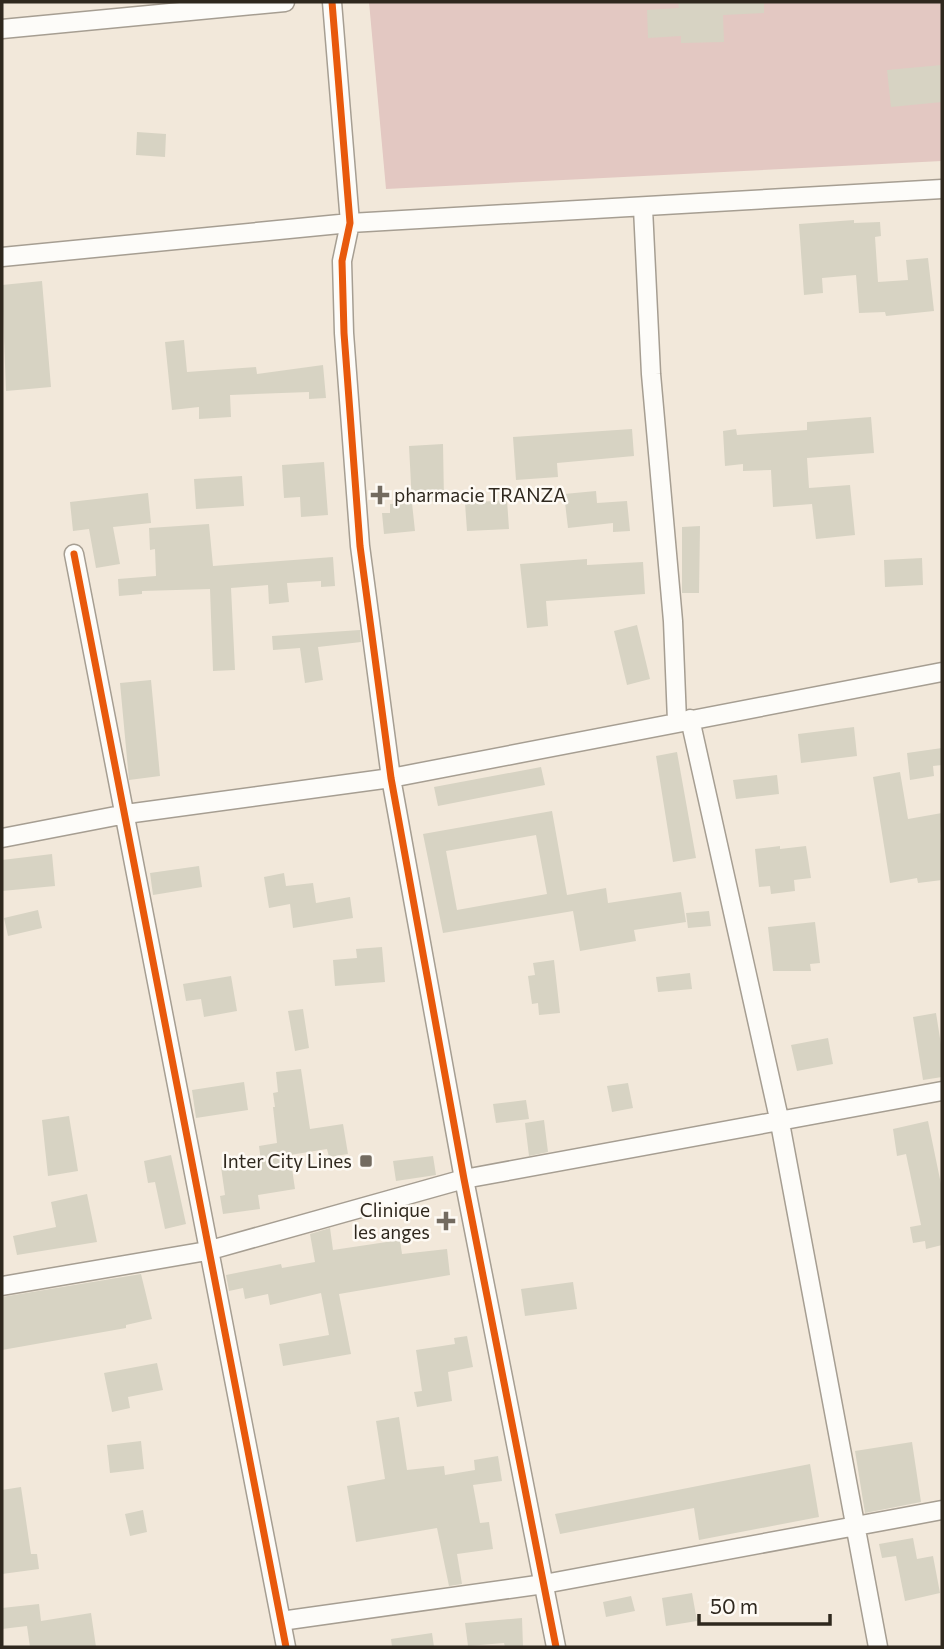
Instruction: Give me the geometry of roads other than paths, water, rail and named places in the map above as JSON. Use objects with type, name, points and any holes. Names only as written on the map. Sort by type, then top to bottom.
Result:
[{"type":"street","points":[[2,29],[285,2]]},
{"type":"street","points":[[332,2],[350,223],[342,261],[344,333],[360,546],[391,778],[464,1179],[556,1647]]},
{"type":"street","points":[[2,257],[350,223],[942,189]]},
{"type":"street","points":[[643,208],[651,374],[684,720],[779,1123],[878,1647]]},
{"type":"street","points":[[74,554],[126,814],[207,1251],[286,1647]]},
{"type":"street","points":[[2,838],[126,814],[391,778],[942,672]]},
{"type":"street","points":[[2,1286],[207,1251],[464,1179],[942,1091]]},
{"type":"street","points":[[281,1621],[544,1584],[942,1510]]},
{"type":"place","name":"pharmacie TRANZA","points":[[380,495]]},
{"type":"place","name":"Inter City Lines","points":[[366,1161]]},
{"type":"place","name":"Clinique les anges","points":[[446,1221]]}]
